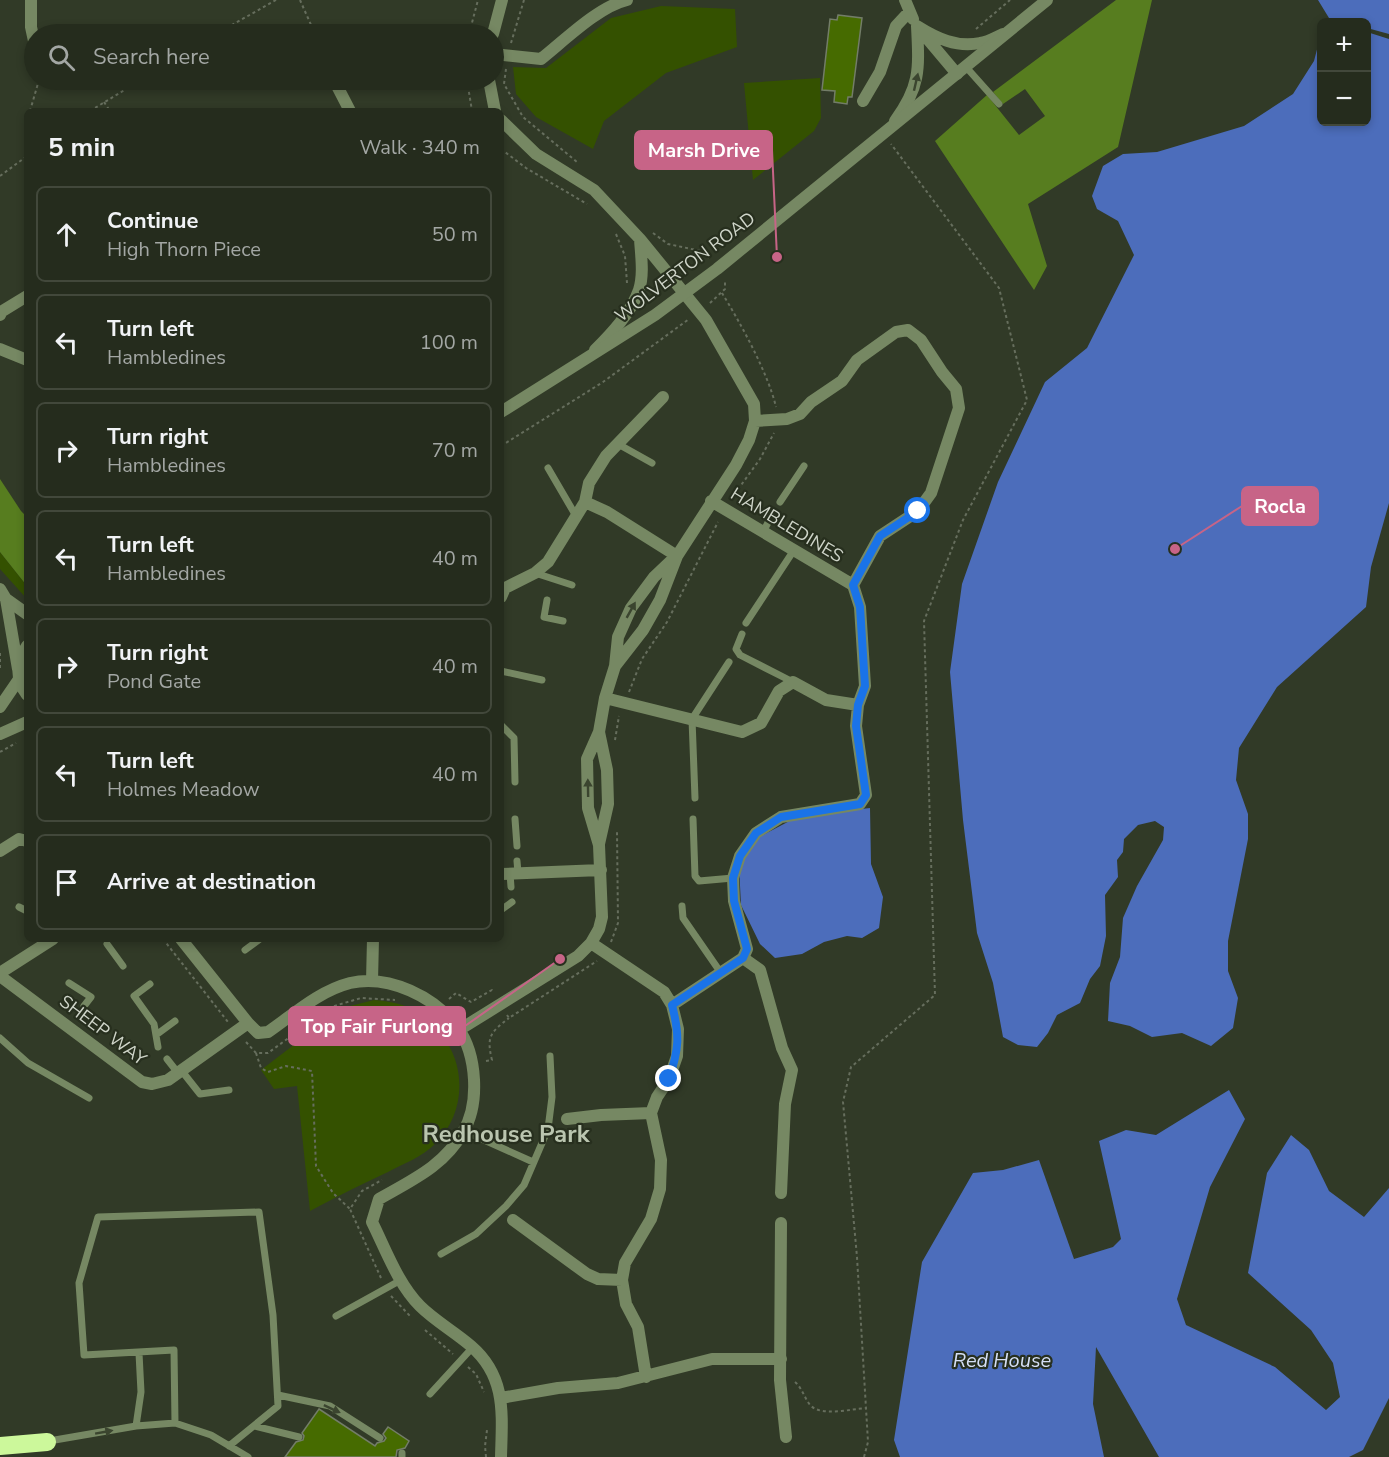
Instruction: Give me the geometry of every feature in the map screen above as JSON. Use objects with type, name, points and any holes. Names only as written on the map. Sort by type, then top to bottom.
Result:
[{"type":"highway","points":[[0,1446],[47,1442]]},
{"type":"street","points":[[31,0],[31,24]]},
{"type":"street","points":[[496,24],[502,0]]},
{"type":"street","points":[[504,56],[541,59],[615,3],[627,0]]},
{"type":"street","name":"WOLVERTON ROAD","points":[[504,410],[655,315],[886,133],[1047,0]]},
{"type":"street","points":[[907,6],[917,26],[961,70]]},
{"type":"street","points":[[863,100],[880,72],[896,26],[907,6]]},
{"type":"street","points":[[917,26],[936,38],[959,44],[981,44],[1007,33]]},
{"type":"street","points":[[886,133],[907,106],[915,89],[918,76],[917,26]]},
{"type":"street","points":[[339,90],[348,108]]},
{"type":"street","points":[[491,90],[494,108]]},
{"type":"street","points":[[504,123],[536,154],[594,190],[640,239],[706,320],[754,404],[755,421],[749,440],[736,465],[677,556],[660,600],[643,630],[615,666]]},
{"type":"street","points":[[583,361],[618,324],[639,290],[642,266],[640,239]]},
{"type":"street","points":[[0,315],[1,312],[24,298]]},
{"type":"street","points":[[755,421],[787,419],[800,414],[811,402],[842,381],[857,360],[896,332],[908,330],[921,339],[942,372],[957,389],[959,408],[931,493],[918,511],[880,536],[853,585]]},
{"type":"street","points":[[0,349],[24,359]]},
{"type":"street","points":[[504,589],[535,573],[548,562],[585,502],[589,483],[606,456],[663,397]]},
{"type":"street","name":"HAMBLEDINES","points":[[711,501],[853,585],[860,607],[865,686],[858,705],[856,726],[866,795],[860,804],[781,817],[756,833],[740,856],[733,878],[734,901],[745,954]]},
{"type":"street","points":[[585,502],[607,512],[677,556]]},
{"type":"street","points":[[459,1030],[578,956],[591,943],[599,929],[602,917],[601,870],[599,845],[588,808],[587,759],[599,732],[605,698],[615,666],[618,637],[631,608],[654,577],[677,556]]},
{"type":"street","points":[[3,594],[24,612]]},
{"type":"street","points":[[3,594],[18,674],[24,688]]},
{"type":"street","points":[[0,707],[18,674],[20,657],[24,651]]},
{"type":"street","points":[[605,698],[742,732],[761,723],[779,691],[793,682],[826,700],[858,705]]},
{"type":"street","points":[[0,734],[24,723]]},
{"type":"street","points":[[599,732],[607,771],[608,804],[599,845]]},
{"type":"street","points":[[0,850],[19,840],[24,841]]},
{"type":"street","points":[[512,871],[601,870]]},
{"type":"street","name":"SHEEP WAY","points":[[47,942],[1,978],[71,1022],[142,1082],[152,1084],[168,1080],[235,1030],[248,1023]]},
{"type":"street","points":[[185,942],[258,1033],[268,1032],[324,993],[351,983],[372,981],[401,987],[424,998],[439,1007],[459,1030],[473,1064],[474,1099],[464,1131],[445,1158],[423,1174],[379,1199],[372,1222],[408,1293],[421,1307],[473,1347],[494,1374],[501,1398],[501,1457]]},
{"type":"street","points":[[372,981],[373,942]]},
{"type":"street","points":[[591,943],[664,992],[672,1005],[678,1029],[677,1056],[669,1079],[657,1097],[651,1113],[660,1160],[660,1189],[651,1219],[625,1263],[622,1280],[626,1304],[638,1327],[646,1377]]},
{"type":"street","points":[[672,1005],[745,954],[760,970],[782,1048],[792,1070],[785,1104],[782,1193]]},
{"type":"street","points":[[567,1119],[651,1113]]},
{"type":"street","points":[[513,1220],[587,1274],[598,1279],[622,1280]]},
{"type":"street","points":[[782,1223],[780,1380],[786,1437]]},
{"type":"street","points":[[501,1398],[558,1388],[618,1383],[712,1359],[781,1359]]},
{"type":"lane","points":[[961,70],[999,104]]},
{"type":"lane","points":[[618,444],[652,463]]},
{"type":"lane","points":[[780,502],[804,465]]},
{"type":"lane","points":[[548,468],[576,516]]},
{"type":"lane","points":[[763,532],[772,515]]},
{"type":"lane","points":[[746,623],[794,550]]},
{"type":"lane","points":[[535,573],[552,583],[572,585]]},
{"type":"lane","points":[[548,600],[544,617],[563,621]]},
{"type":"lane","points":[[742,634],[736,648],[740,655],[793,682]]},
{"type":"lane","points":[[695,798],[692,718],[729,662]]},
{"type":"lane","points":[[504,672],[542,680]]},
{"type":"lane","points":[[504,728],[514,738],[515,782]]},
{"type":"lane","points":[[515,819],[517,846]]},
{"type":"lane","points":[[693,819],[695,876],[699,880],[733,878]]},
{"type":"lane","points":[[511,887],[512,871]]},
{"type":"lane","points":[[504,908],[512,902]]},
{"type":"lane","points":[[682,906],[683,918],[720,973]]},
{"type":"lane","points":[[19,907],[24,910]]},
{"type":"lane","points":[[245,950],[256,942]]},
{"type":"lane","points":[[107,944],[123,966]]},
{"type":"lane","points":[[69,983],[91,997],[84,1006]]},
{"type":"lane","points":[[150,984],[134,996],[154,1024],[158,1047]]},
{"type":"lane","points":[[156,1035],[175,1021]]},
{"type":"lane","points":[[0,1038],[28,1063],[89,1098]]},
{"type":"lane","points":[[441,1254],[477,1234],[524,1185],[548,1129],[552,1097],[550,1056]]},
{"type":"lane","points":[[167,1059],[200,1094],[230,1090]]},
{"type":"lane","points":[[464,1131],[533,1162]]},
{"type":"lane","points":[[175,1423],[174,1350],[84,1355],[79,1283],[98,1217],[259,1212],[273,1315],[278,1406],[229,1446]]},
{"type":"lane","points":[[336,1316],[401,1280]]},
{"type":"lane","points":[[430,1394],[473,1347]]},
{"type":"lane","points":[[136,1426],[141,1392],[139,1353]]},
{"type":"lane","points":[[278,1395],[330,1407],[380,1438]]},
{"type":"lane","points":[[47,1442],[136,1426],[175,1423],[202,1431],[248,1457]]},
{"type":"lane","points":[[254,1426],[299,1437]]},
{"type":"path","points":[[234,24],[276,0]]},
{"type":"path","points":[[300,0],[311,24]]},
{"type":"path","points":[[472,24],[478,0]]},
{"type":"path","points":[[524,0],[507,57],[504,84],[523,117],[584,168]]},
{"type":"path","points":[[959,44],[1010,0]]},
{"type":"path","points":[[31,108],[36,90]]},
{"type":"path","points":[[95,108],[124,90]]},
{"type":"path","points":[[468,90],[471,108]]},
{"type":"path","points":[[104,102],[108,108]]},
{"type":"path","points":[[864,1457],[868,1442],[866,1408],[857,1257],[843,1102],[851,1068],[935,995],[924,621],[963,520],[1027,400],[999,288],[886,133]]},
{"type":"path","points":[[504,151],[526,168],[594,209]]},
{"type":"path","points":[[0,176],[24,158]]},
{"type":"path","points":[[613,230],[622,247],[627,265],[626,281],[631,287]]},
{"type":"path","points":[[651,231],[668,244],[693,249],[708,257]]},
{"type":"path","points":[[715,300],[725,290],[725,279]]},
{"type":"path","points":[[504,444],[603,382],[689,320]]},
{"type":"path","points":[[0,653],[0,668]]},
{"type":"path","points":[[0,752],[18,741]]},
{"type":"path","points":[[165,942],[235,1030]]},
{"type":"path","points":[[473,1064],[492,1060],[488,1046],[492,1032],[509,1018]]},
{"type":"path","points":[[256,1053],[261,1068],[268,1072],[286,1066],[312,1071],[316,1166],[333,1193],[350,1209]]},
{"type":"path","points":[[780,1380],[795,1382],[815,1410],[866,1408]]},
{"type":"green space","points":[[1116,0],[1152,0],[1118,147],[1028,204],[1047,266],[1034,290],[935,141],[987,95],[1019,135],[1045,116],[1025,89],[1003,104],[993,92]]},
{"type":"green space","points":[[661,6],[735,9],[737,47],[666,73],[604,121],[593,149],[536,117],[516,94],[513,67],[546,68],[611,18]]},
{"type":"green space","points":[[820,78],[821,118],[814,131],[753,180],[744,83]]},
{"type":"green space","points":[[0,479],[24,514],[24,582],[0,552]]},
{"type":"green space","points":[[0,552],[24,582],[24,596],[0,569]]},
{"type":"green space","points":[[374,1000],[398,1004],[417,1011],[434,1024],[441,1033],[454,1056],[458,1069],[459,1096],[456,1109],[444,1134],[424,1153],[310,1211],[297,1086],[274,1089],[261,1070],[342,1008]]},
{"type":"water","points":[[1318,0],[1389,0],[1389,34],[1371,29],[1371,18],[1329,18]]},
{"type":"water","points":[[1371,33],[1389,39],[1389,503],[1371,567],[1366,607],[1277,687],[1239,748],[1236,780],[1248,814],[1248,839],[1228,941],[1228,971],[1238,998],[1233,1028],[1211,1046],[1182,1033],[1152,1037],[1130,1026],[1108,1021],[1110,983],[1120,957],[1123,918],[1137,886],[1163,840],[1164,827],[1155,821],[1138,825],[1124,839],[1123,852],[1117,860],[1118,877],[1105,895],[1106,936],[1100,966],[1090,979],[1080,1003],[1057,1015],[1048,1033],[1037,1047],[1018,1045],[1003,1037],[993,983],[977,933],[963,820],[950,672],[962,584],[998,482],[1045,382],[1087,348],[1134,255],[1118,221],[1097,209],[1092,196],[1103,166],[1123,154],[1157,152],[1244,126],[1293,94],[1314,61],[1317,49],[1317,126],[1371,126]]},
{"type":"water","points":[[870,808],[871,864],[883,897],[879,928],[862,938],[847,936],[824,942],[802,954],[775,958],[760,944],[741,905],[739,866],[757,838],[799,816]]},
{"type":"water","name":"Red House","points":[[1229,1090],[1245,1119],[1210,1187],[1177,1299],[1186,1325],[1275,1367],[1326,1410],[1340,1397],[1333,1363],[1311,1330],[1248,1273],[1267,1173],[1291,1135],[1309,1150],[1329,1191],[1364,1217],[1389,1188],[1389,1398],[1363,1450],[1349,1457],[1159,1457],[1096,1347],[1093,1404],[1104,1457],[900,1457],[894,1440],[922,1262],[973,1173],[1003,1170],[1039,1160],[1074,1259],[1113,1247],[1121,1239],[1099,1141],[1126,1130],[1156,1135]]},
{"type":"building","points":[[838,15],[862,18],[852,97],[848,97],[847,104],[834,102],[835,91],[822,90],[830,19],[837,20]]},
{"type":"building","points":[[319,1409],[375,1446],[384,1441],[386,1438],[383,1434],[388,1427],[409,1441],[405,1448],[397,1450],[396,1457],[285,1457],[296,1442],[303,1440],[302,1433]]},
{"type":"place","name":"Marsh Drive","points":[[777,257]]},
{"type":"place","name":"Rocla","points":[[1175,549]]},
{"type":"place","name":"Top Fair Furlong","points":[[560,959]]},
{"type":"district","name":"Redhouse Park","points":[[506,1134]]},
{"type":"route","points":[[669,1079],[677,1056],[678,1029],[672,1005],[743,958],[747,949],[734,901],[733,878],[740,856],[756,833],[781,817],[860,804],[866,795],[856,726],[858,705],[865,686],[860,607],[853,585],[880,536],[918,511]]}]
